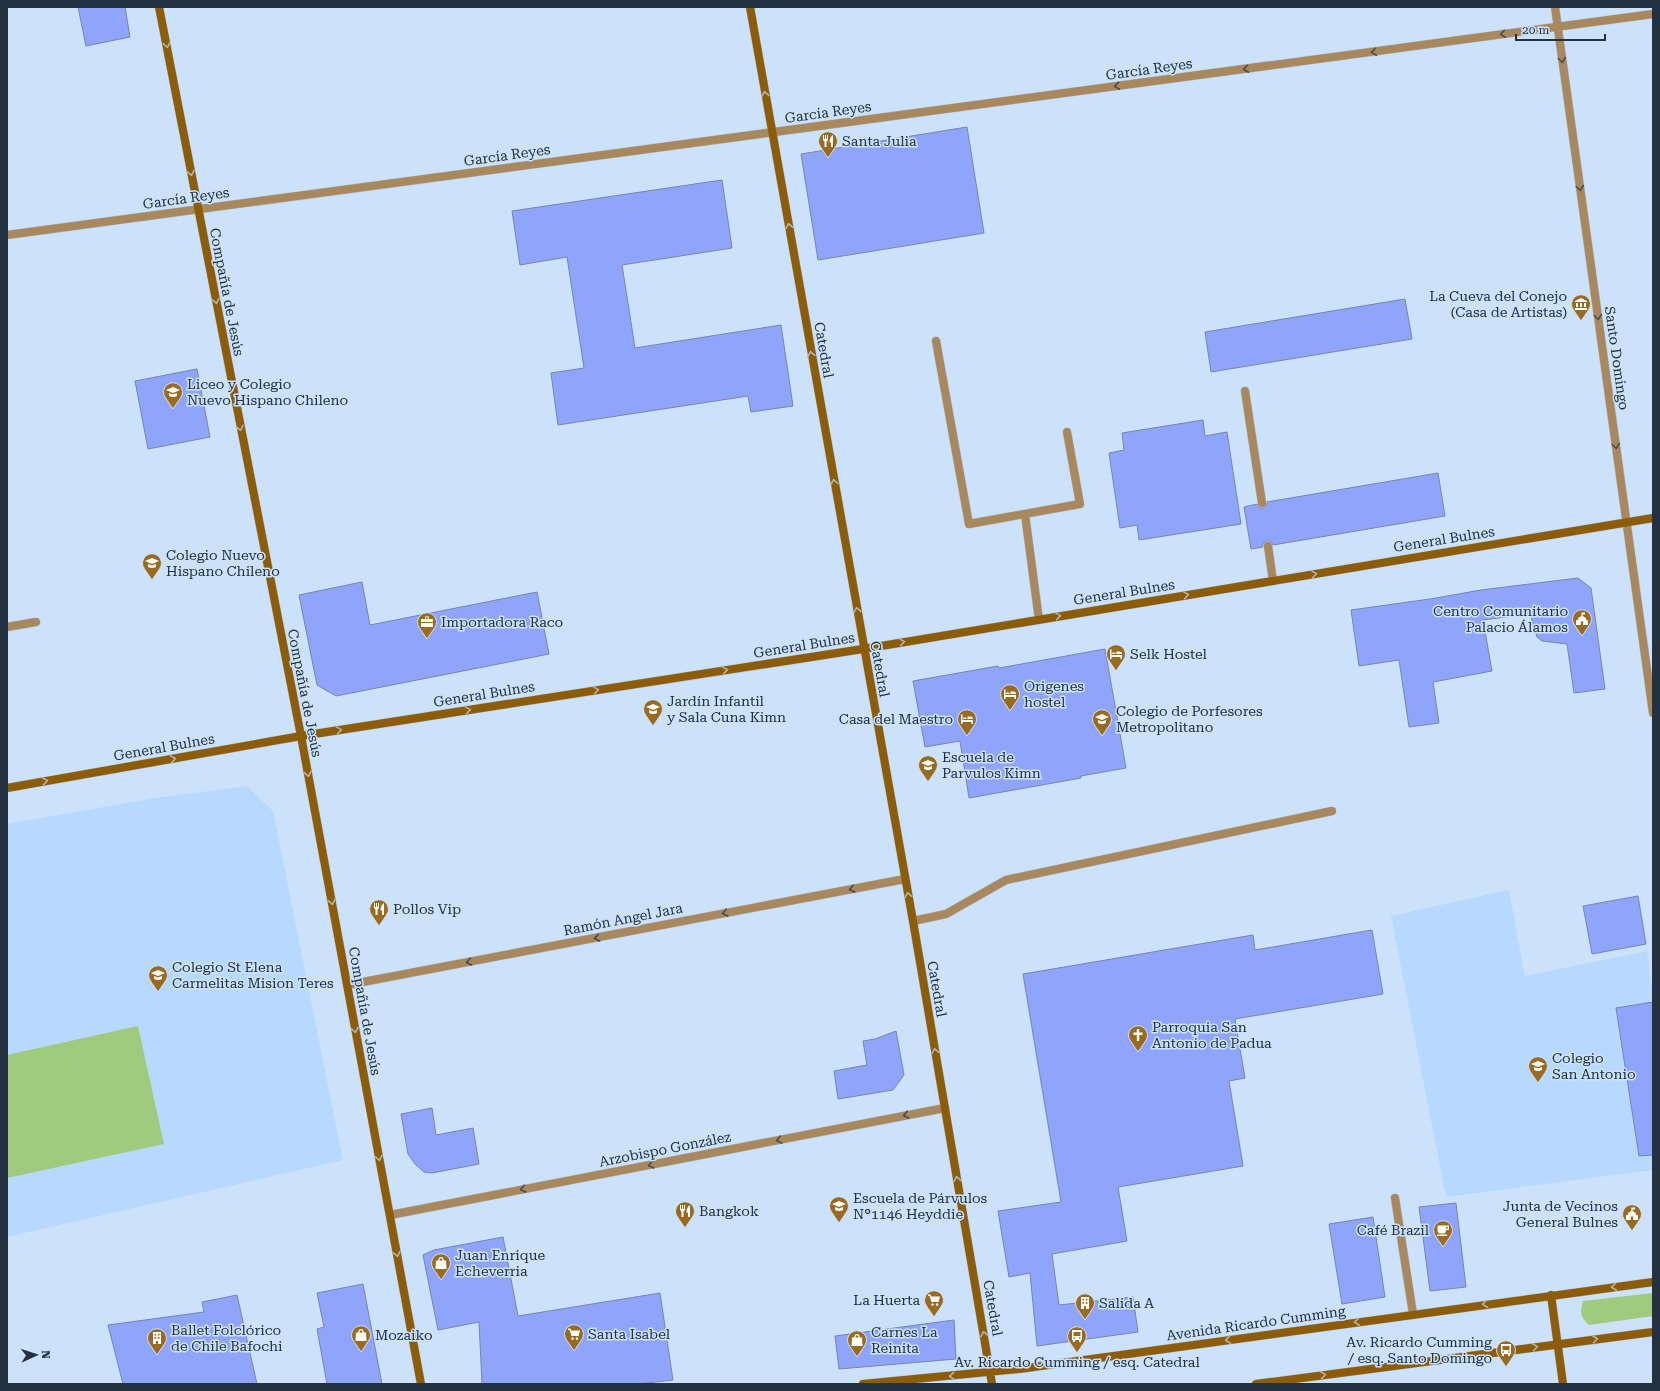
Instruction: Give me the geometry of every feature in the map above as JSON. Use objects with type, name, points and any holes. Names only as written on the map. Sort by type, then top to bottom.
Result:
[{"type":"street","name":"Compañía de Jesús","points":[[159,7],[301,736],[421,1384]]},
{"type":"street","name":"Catedral","points":[[750,7],[904,879],[913,921],[992,1384]]},
{"type":"street","name":"Santo Domingo","points":[[1555,7],[1653,713]]},
{"type":"street","name":"García Reyes","points":[[7,235],[1653,14]]},
{"type":"street","points":[[936,340],[969,524],[1080,504],[1067,432]]},
{"type":"street","points":[[1245,391],[1262,503]]},
{"type":"street","points":[[1025,514],[1039,620]]},
{"type":"street","name":"General Bulnes","points":[[7,788],[301,736],[863,649],[1653,518]]},
{"type":"street","points":[[1268,546],[1273,581]]},
{"type":"street","points":[[7,627],[36,622]]},
{"type":"street","points":[[913,921],[946,914],[1006,880],[1332,811]]},
{"type":"street","name":"Ramón Angel Jara","points":[[347,985],[904,879]]},
{"type":"street","name":"Arzobispo González","points":[[390,1215],[945,1108]]},
{"type":"street","points":[[1395,1198],[1413,1314]]},
{"type":"street","name":"Avenida Ricardo Cumming","points":[[863,1384],[991,1373],[1653,1282]]},
{"type":"street","points":[[1550,1295],[1563,1384]]},
{"type":"street","points":[[1256,1384],[1653,1332]]},
{"type":"shaded area","name":"Colegio St Elena Carmelitas Mision Teres","points":[[247,786],[273,811],[343,1160],[7,1237],[7,824],[155,798]]},
{"type":"shaded area","name":"Colegio San Antonio","points":[[1509,890],[1525,976],[1647,951],[1653,997],[1653,1170],[1446,1197],[1391,916]]},
{"type":"green space","points":[[138,1026],[164,1144],[7,1178],[7,1055]]},
{"type":"green space","points":[[1653,1293],[1653,1316],[1589,1325],[1582,1314],[1581,1308],[1583,1301]]},
{"type":"building","points":[[78,7],[125,7],[130,37],[86,46]]},
{"type":"building","points":[[967,127],[984,233],[818,260],[801,154]]},
{"type":"building","points":[[722,180],[732,248],[622,265],[635,348],[781,325],[793,406],[751,412],[748,396],[558,425],[551,373],[584,368],[567,257],[520,265],[512,211]]},
{"type":"building","points":[[1405,299],[1412,339],[1211,372],[1205,332]]},
{"type":"building","name":"Liceo y Colegio Nuevo Hispano Chileno","points":[[197,369],[210,437],[148,449],[135,381]]},
{"type":"building","points":[[1203,420],[1205,436],[1227,432],[1241,524],[1139,540],[1137,525],[1120,528],[1109,453],[1124,450],[1122,433]]},
{"type":"building","points":[[1438,473],[1445,516],[1273,545],[1270,541],[1267,541],[1263,544],[1263,547],[1251,549],[1244,507],[1257,504],[1260,508],[1263,508],[1267,505],[1267,502]]},
{"type":"building","points":[[1578,578],[1591,588],[1605,689],[1574,693],[1567,644],[1542,641],[1537,637],[1530,614],[1483,620],[1492,671],[1433,682],[1439,723],[1409,727],[1399,660],[1359,666],[1351,610],[1481,590]]},
{"type":"building","name":"Importadora Raco","points":[[362,582],[370,625],[537,592],[549,654],[336,696],[317,685],[299,595]]},
{"type":"building","points":[[1105,649],[1126,768],[1081,776],[1081,778],[969,798],[960,741],[925,747],[913,681],[998,666],[999,668]]},
{"type":"building","points":[[1638,896],[1646,944],[1592,954],[1583,906]]},
{"type":"building","name":"Parroquia San Antonio de Padua","points":[[1372,930],[1383,994],[1235,1019],[1245,1078],[1229,1081],[1243,1166],[1118,1187],[1127,1241],[1052,1254],[1059,1305],[1133,1297],[1138,1332],[1037,1346],[1030,1273],[1009,1277],[998,1211],[1061,1202],[1023,974],[1253,935],[1255,950]]},
{"type":"building","points":[[1653,1002],[1653,1155],[1639,1156],[1616,1008]]},
{"type":"building","points":[[896,1031],[904,1075],[893,1090],[838,1099],[834,1071],[867,1065],[863,1041],[875,1039]]},
{"type":"building","points":[[432,1108],[436,1135],[473,1128],[479,1164],[432,1173],[424,1172],[415,1164],[408,1154],[401,1114]]},
{"type":"building","name":"Café Brazil","points":[[1456,1203],[1466,1287],[1430,1291],[1419,1207]]},
{"type":"building","points":[[1373,1217],[1385,1297],[1342,1304],[1329,1224]]},
{"type":"building","name":"Santa Isabel","points":[[503,1237],[518,1316],[660,1293],[673,1380],[638,1384],[482,1384],[479,1322],[438,1330],[423,1255],[434,1250]]},
{"type":"building","points":[[363,1284],[382,1384],[327,1384],[317,1329],[324,1327],[317,1293]]},
{"type":"building","points":[[237,1295],[257,1384],[123,1384],[108,1325],[204,1312],[202,1302]]},
{"type":"building","points":[[954,1320],[956,1359],[839,1369],[835,1336]]},
{"type":"place","name":"Santa Julia","points":[[828,158]]},
{"type":"place","name":"La Cueva del Conejo (Casa de Artistas)","points":[[1581,321]]},
{"type":"place","name":"Liceo y Colegio Nuevo Hispano Chileno","points":[[173,409]]},
{"type":"place","name":"Colegio Nuevo Hispano Chileno","points":[[152,580]]},
{"type":"place","name":"Centro Comunitario Palacio Álamos","points":[[1582,636]]},
{"type":"place","name":"Importadora Raco","points":[[427,639]]},
{"type":"place","name":"Selk Hostel","points":[[1116,671]]},
{"type":"place","name":"Origenes hostel","points":[[1010,711]]},
{"type":"place","name":"Jardín Infantil y Sala Cuna Kimn","points":[[653,726]]},
{"type":"place","name":"Casa del Maestro","points":[[967,736]]},
{"type":"place","name":"Colegio de Porfesores Metropolitano","points":[[1102,736]]},
{"type":"place","name":"Escuela de Parvulos Kimn","points":[[928,782]]},
{"type":"place","name":"Pollos Vip","points":[[379,926]]},
{"type":"place","name":"Colegio St Elena Carmelitas Mision Teres","points":[[158,992]]},
{"type":"place","name":"Parroquia San Antonio de Padua","points":[[1138,1052]]},
{"type":"place","name":"Colegio San Antonio","points":[[1538,1083]]},
{"type":"place","name":"Escuela de Párvulos N°1146 Heyddie","points":[[839,1223]]},
{"type":"place","name":"Bangkok","points":[[685,1228]]},
{"type":"place","name":"Junta de Vecinos General Bulnes","points":[[1632,1231]]},
{"type":"place","name":"Café Brazil","points":[[1443,1247]]},
{"type":"place","name":"Juan Enrique Echeverria","points":[[441,1280]]},
{"type":"place","name":"La Huerta","points":[[934,1317]]},
{"type":"place","name":"Salida A","points":[[1085,1320]]},
{"type":"place","name":"Santa Isabel","points":[[574,1351]]},
{"type":"place","name":"Mozaiko","points":[[361,1352]]},
{"type":"place","name":"Av. Ricardo Cumming / esq. Catedral","points":[[1077,1353]]},
{"type":"place","name":"Ballet Folclórico de Chile Bafochi","points":[[157,1355]]},
{"type":"place","name":"Carnes La Reinita","points":[[857,1357]]},
{"type":"place","name":"Av. Ricardo Cumming / esq. Santo Domingo","points":[[1506,1367]]}]
